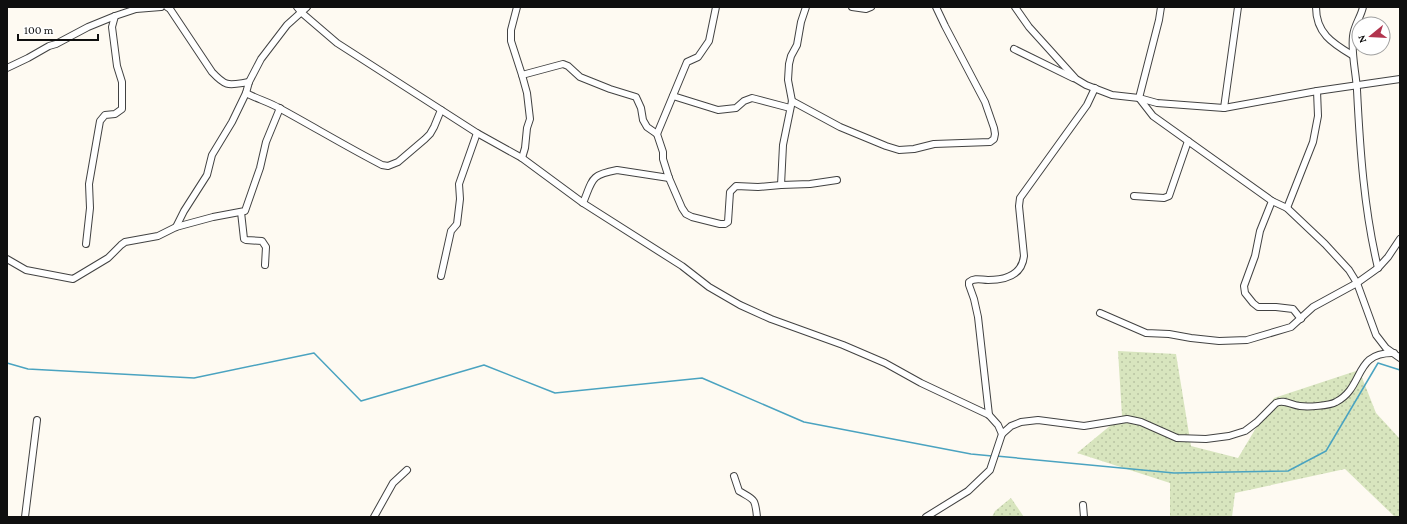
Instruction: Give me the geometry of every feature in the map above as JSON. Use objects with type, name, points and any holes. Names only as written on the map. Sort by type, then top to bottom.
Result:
[{"type":"street","points":[[7,68],[88,27],[115,16],[136,9],[161,7]]},
{"type":"street","points":[[167,7],[170,9],[212,72],[220,81],[226,84],[249,82]]},
{"type":"street","points":[[297,7],[337,43],[477,133],[522,158],[583,203],[682,266],[709,287],[740,305],[771,319],[843,345],[885,363],[921,383],[989,414],[998,425],[1002,434]]},
{"type":"street","points":[[176,227],[207,175],[212,155],[232,122],[246,93],[249,82],[261,59],[287,25],[307,7]]},
{"type":"street","points":[[517,7],[511,30],[511,41],[527,93],[530,119],[522,158]]},
{"type":"street","points":[[657,134],[687,62],[698,57],[709,41],[716,7]]},
{"type":"street","points":[[781,185],[783,145],[792,101],[788,80],[789,64],[791,56],[797,45],[801,22],[806,7]]},
{"type":"street","points":[[852,7],[866,9],[871,7]]},
{"type":"street","points":[[792,101],[840,127],[899,150],[914,149],[934,144],[990,142],[994,139],[995,134],[985,102],[936,7]]},
{"type":"street","points":[[1015,7],[1045,46],[1076,79],[1086,85]]},
{"type":"street","points":[[1139,98],[1161,7]]},
{"type":"street","points":[[1224,108],[1238,7]]},
{"type":"street","points":[[1316,7],[1316,14],[1323,33],[1337,46],[1351,54]]},
{"type":"street","points":[[86,244],[90,208],[89,184],[100,121],[105,114],[115,114],[122,109],[122,82],[117,66],[112,27],[115,16]]},
{"type":"street","points":[[1014,49],[1086,85],[1112,95],[1139,98],[1157,103],[1224,108],[1317,91],[1400,80]]},
{"type":"street","points":[[1352,56],[1367,211],[1371,239],[1378,268]]},
{"type":"street","points":[[522,74],[563,64],[568,66],[580,77],[610,89],[636,97],[647,128],[657,134],[663,152],[663,159],[668,178],[686,214],[720,224],[725,224],[728,222],[730,192],[736,186],[758,187],[837,180]]},
{"type":"street","points":[[989,414],[978,317],[969,282],[975,279],[1000,279],[1011,276],[1018,271],[1023,263],[1024,256],[1019,206],[1020,198],[1083,110],[1095,88]]},
{"type":"street","points":[[1287,208],[1313,142],[1318,116],[1317,91]]},
{"type":"street","points":[[246,93],[280,108],[345,147],[382,165],[388,166],[398,162],[430,134],[441,110]]},
{"type":"street","points":[[673,96],[718,110],[736,108],[744,101],[752,98],[790,108]]},
{"type":"street","points":[[1139,98],[1153,116],[1272,201],[1287,208],[1326,244],[1349,270],[1357,283],[1376,335],[1386,348],[1400,358]]},
{"type":"street","points":[[7,259],[26,270],[73,279],[108,258],[125,242],[158,236],[176,227],[213,217],[245,211],[263,159],[266,142],[280,108]]},
{"type":"street","points":[[441,276],[450,234],[456,224],[460,198],[459,184],[477,133]]},
{"type":"street","points":[[1134,196],[1164,198],[1169,196],[1188,141]]},
{"type":"street","points":[[583,203],[593,180],[596,176],[602,174],[617,170],[668,178]]},
{"type":"street","points":[[1272,201],[1260,231],[1255,256],[1244,286],[1244,291],[1258,307],[1276,306],[1293,309],[1301,319]]},
{"type":"street","points":[[241,212],[244,239],[262,241],[266,247],[265,265]]},
{"type":"street","points":[[1100,313],[1146,333],[1169,334],[1219,341],[1247,340],[1286,330],[1301,319],[1313,307],[1357,283],[1378,268],[1400,239]]},
{"type":"street","points":[[926,517],[968,491],[990,470],[1002,434],[1011,426],[1021,422],[1038,420],[1084,426],[1127,419],[1141,422],[1176,438],[1206,439],[1229,436],[1245,431],[1279,401],[1299,406],[1318,406],[1336,403],[1348,394],[1366,363],[1371,358],[1378,354],[1394,353]]},
{"type":"street","points":[[25,517],[37,420]]},
{"type":"street","points":[[374,517],[392,483],[407,470]]},
{"type":"street","points":[[734,476],[739,491],[752,498],[755,503],[758,517]]},
{"type":"street","points":[[1083,505],[1084,517]]},
{"type":"green space","points":[[1118,351],[1176,354],[1191,446],[1238,458],[1274,398],[1359,370],[1376,413],[1400,439],[1400,517],[1395,517],[1345,469],[1235,493],[1232,517],[1170,517],[1170,483],[1077,453],[1122,416]]},
{"type":"green space","points":[[1011,498],[1024,517],[992,517],[995,511]]},
{"type":"waterway","points":[[7,363],[28,369],[194,378],[314,353],[361,401],[484,365],[555,393],[702,378],[804,422],[971,454],[992,456]]},
{"type":"waterway","points":[[996,456],[1174,473],[1288,471],[1326,451],[1378,363],[1400,370]]}]
